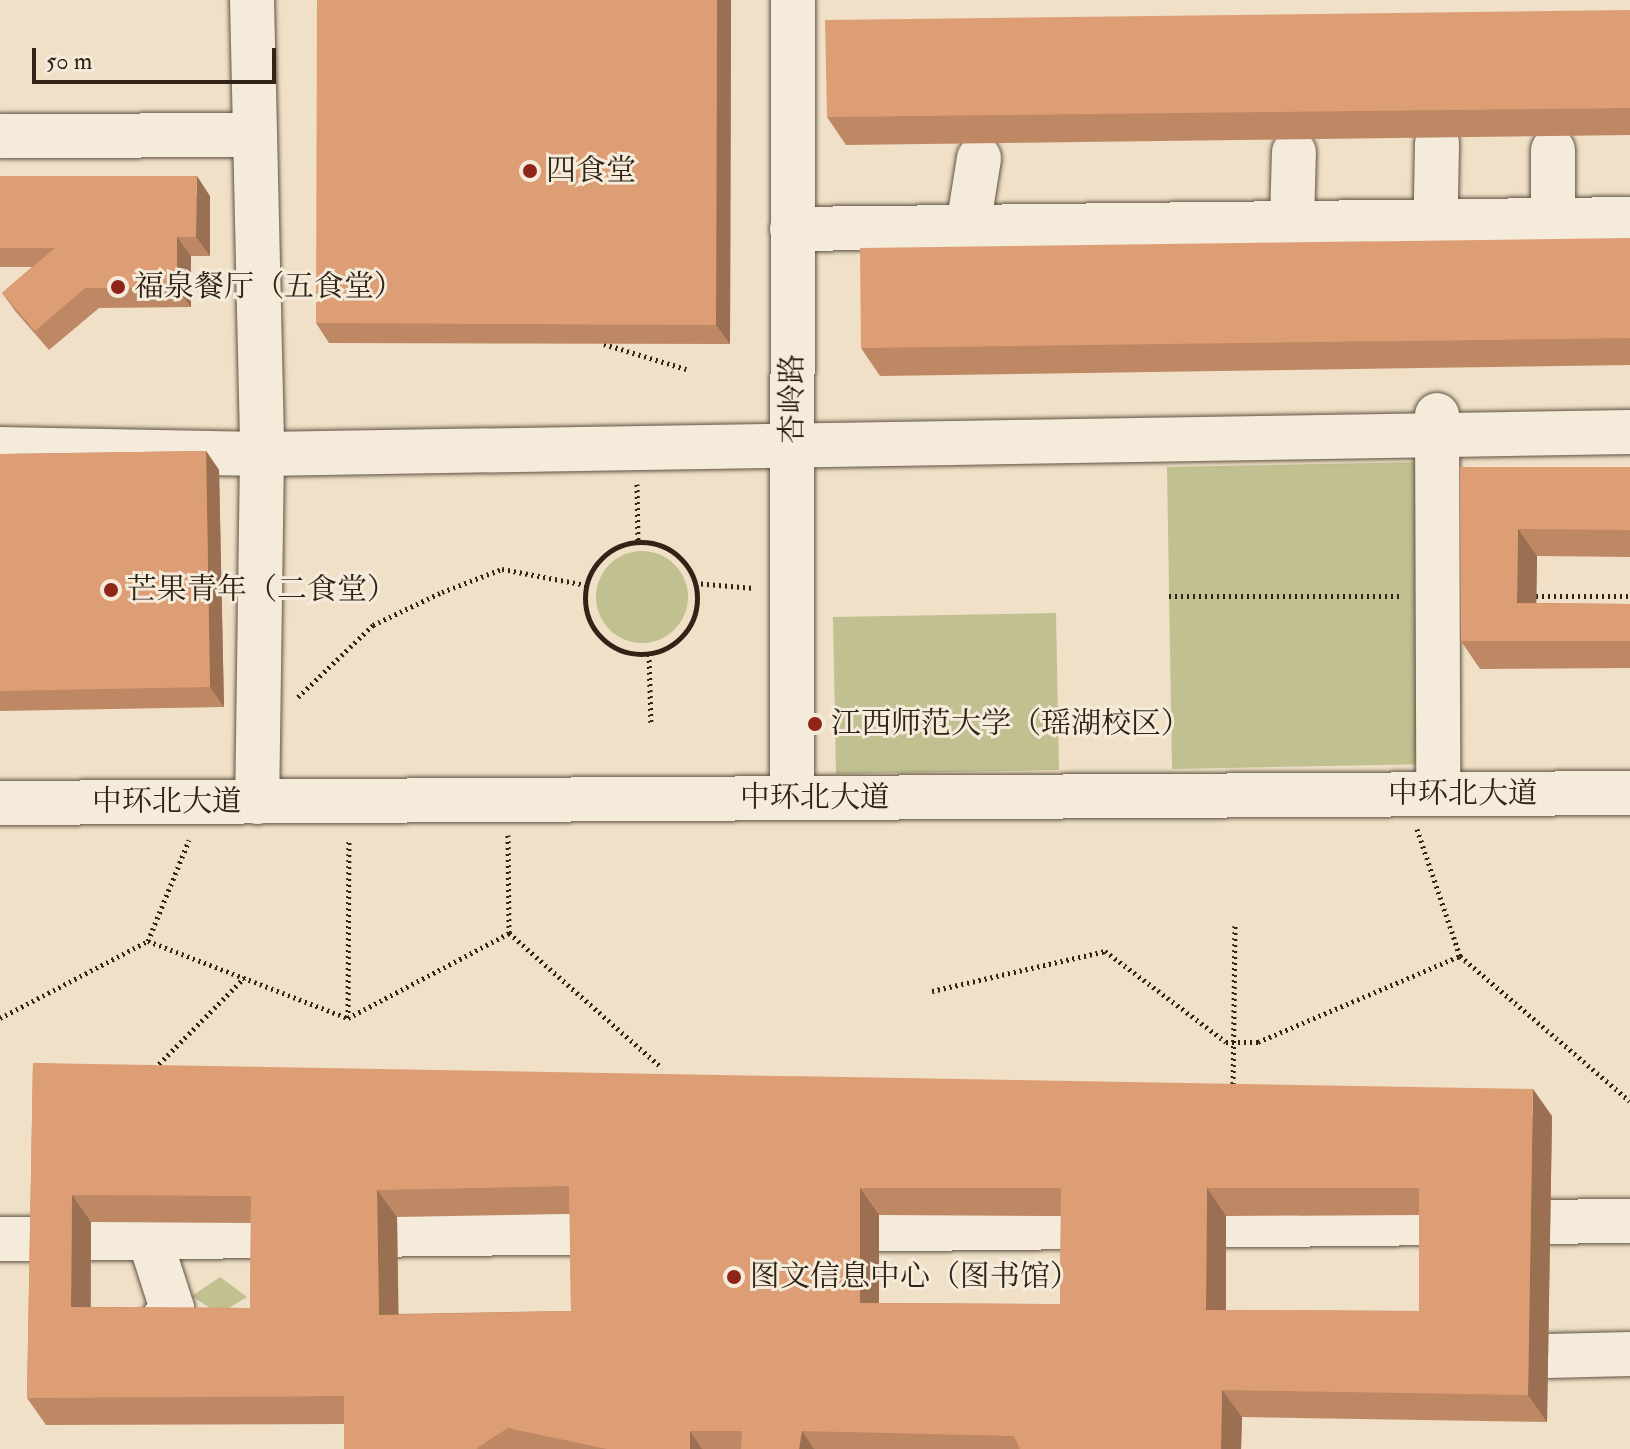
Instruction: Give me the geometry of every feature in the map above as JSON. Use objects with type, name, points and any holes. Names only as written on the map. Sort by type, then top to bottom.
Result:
[{"type":"street","points":[[252,0],[262,454],[257,802]]},
{"type":"street","name":"杏岭路","points":[[792,798],[793,0]]},
{"type":"street","points":[[0,136],[253,135]]},
{"type":"street","points":[[1435,239],[1437,143]]},
{"type":"street","points":[[1553,150],[1553,220]]},
{"type":"street","points":[[1292,222],[1294,152]]},
{"type":"street","points":[[968,227],[979,158]]},
{"type":"street","points":[[792,229],[1292,222],[1435,239],[1553,220],[1630,219]]},
{"type":"street","points":[[0,449],[262,454],[793,444],[1437,425],[1630,432]]},
{"type":"street","points":[[1422,794],[1437,425]]},
{"type":"street","name":"中环北大道","points":[[0,803],[1630,793]]},
{"type":"street","points":[[770,1230],[1630,1221]]},
{"type":"street","points":[[0,1239],[675,1232]]},
{"type":"street","points":[[149,1237],[172,1308],[151,1335]]},
{"type":"street","points":[[1548,1356],[1630,1354]]},
{"type":"path","points":[[604,344],[686,369]]},
{"type":"path","points":[[636,447],[638,543]]},
{"type":"path","points":[[638,543],[674,553],[695,583],[697,603],[682,637],[649,654],[630,653],[599,635],[589,621],[586,585],[605,555],[638,543]]},
{"type":"path","points":[[258,735],[373,625],[442,592],[502,569],[586,585]]},
{"type":"path","points":[[695,583],[793,591]]},
{"type":"path","points":[[649,654],[651,725]]},
{"type":"path","points":[[1422,794],[1460,956],[1630,1101]]},
{"type":"path","points":[[508,800],[509,933],[662,1068]]},
{"type":"path","points":[[348,1018],[349,801]]},
{"type":"path","points":[[0,1018],[148,941],[204,802]]},
{"type":"path","points":[[1233,1097],[1235,924]]},
{"type":"path","points":[[148,941],[348,1018],[509,933]]},
{"type":"path","points":[[932,991],[1105,951],[1234,1042],[1258,1042],[1460,956]]},
{"type":"path","points":[[143,1080],[244,978]]},
{"type":"green space","points":[[1428,462],[1433,764],[1172,769],[1167,467]]},
{"type":"green space","points":[[642,551],[660,554],[675,564],[685,579],[688,597],[685,615],[675,630],[660,640],[642,643],[624,640],[609,630],[599,615],[596,597],[599,579],[609,564],[624,554]]},
{"type":"green space","points":[[1056,613],[1059,770],[836,774],[833,617]]},
{"type":"green space","points":[[220,1277],[247,1297],[219,1314],[192,1296]]},
{"type":"building","name":"四食堂","points":[[317,0],[717,0],[716,325],[316,323]]},
{"type":"building","points":[[1630,10],[1630,108],[827,117],[825,20]]},
{"type":"building","name":"福泉餐厅（五食堂）","points":[[0,176],[197,176],[196,237],[177,237],[177,288],[85,288],[35,331],[2,293],[55,248],[0,248]]},
{"type":"building","points":[[1630,238],[1630,338],[861,348],[860,248]]},
{"type":"building","name":"芒果青年（二食堂）","points":[[206,451],[210,687],[0,691],[0,454]]},
{"type":"building","points":[[1460,467],[1630,467],[1630,530],[1518,529],[1517,603],[1630,604],[1630,641],[1461,641]]},
{"type":"building","name":"图文信息中心（图书馆）","points":[[33,1063],[1533,1089],[1528,1395],[1222,1390],[1221,1449],[1020,1449],[1014,1436],[802,1431],[799,1449],[741,1449],[742,1431],[690,1431],[690,1449],[607,1449],[508,1428],[478,1449],[344,1449],[344,1396],[27,1398]],"holes":[[[569,1186],[571,1311],[379,1315],[377,1190]],[[860,1188],[1061,1188],[1060,1304],[860,1303]],[[1207,1188],[1419,1188],[1419,1311],[1206,1310]],[[72,1195],[251,1196],[250,1308],[71,1307]]]},
{"type":"place","name":"四食堂","points":[[530,171]]},
{"type":"place","name":"福泉餐厅（五食堂）","points":[[118,287]]},
{"type":"place","name":"芒果青年（二食堂）","points":[[111,590]]},
{"type":"place","name":"江西师范大学（瑶湖校区）","points":[[815,724]]},
{"type":"place","name":"图文信息中心（图书馆）","points":[[734,1277]]}]
